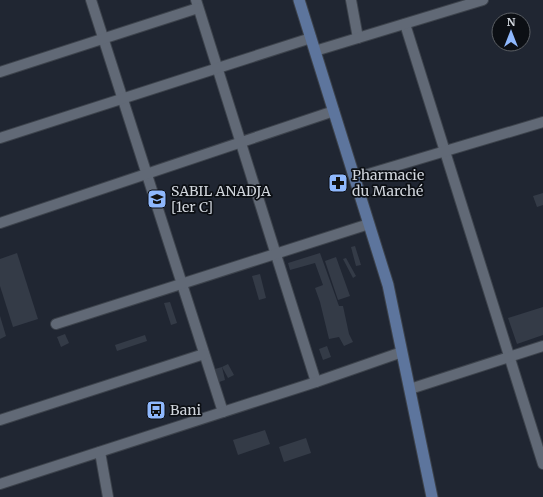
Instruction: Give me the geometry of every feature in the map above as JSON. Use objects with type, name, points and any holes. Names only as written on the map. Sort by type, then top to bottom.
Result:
[{"type":"main road","points":[[300,0],[388,285],[432,497]]},
{"type":"street","points":[[91,0],[223,412]]},
{"type":"street","points":[[351,0],[358,38]]},
{"type":"street","points":[[315,51],[483,0]]},
{"type":"street","points":[[0,72],[103,39],[197,4],[316,382]]},
{"type":"street","points":[[405,24],[543,464]]},
{"type":"street","points":[[0,138],[311,38]]},
{"type":"street","points":[[0,223],[334,111]]},
{"type":"street","points":[[355,178],[543,122]]},
{"type":"street","points":[[56,324],[369,224]]},
{"type":"street","points":[[410,389],[543,346]]},
{"type":"street","points":[[0,484],[316,382],[402,352]]},
{"type":"street","points":[[0,420],[204,354]]},
{"type":"street","points":[[100,452],[108,497]]},
{"type":"building","points":[[543,193],[543,205],[537,207],[533,196]]},
{"type":"building","points":[[355,246],[361,265],[356,266],[351,247]]},
{"type":"building","points":[[17,253],[38,319],[13,327],[0,286],[0,259]]},
{"type":"building","points":[[320,253],[339,306],[343,306],[349,334],[353,342],[344,346],[339,337],[329,339],[315,288],[323,285],[315,263],[290,270],[288,263]]},
{"type":"building","points":[[336,257],[350,296],[338,300],[325,261]]},
{"type":"building","points":[[346,258],[356,276],[353,278],[343,259]]},
{"type":"building","points":[[260,274],[266,298],[259,300],[252,276]]},
{"type":"building","points":[[170,302],[177,323],[171,325],[164,303]]},
{"type":"building","points":[[543,307],[543,335],[517,344],[508,318]]},
{"type":"building","points":[[0,316],[6,336],[0,339]]},
{"type":"building","points":[[65,334],[69,343],[61,347],[57,337]]},
{"type":"building","points":[[145,335],[147,341],[117,351],[115,345]]},
{"type":"building","points":[[327,346],[331,357],[323,360],[319,349]]},
{"type":"building","points":[[228,364],[234,375],[228,378],[222,367]]},
{"type":"building","points":[[222,367],[225,380],[219,382],[215,369]]},
{"type":"building","points":[[265,430],[270,444],[238,455],[233,440]]},
{"type":"building","points":[[306,438],[311,453],[284,462],[279,447]]},
{"type":"place","name":"Pharmacie du Marché","points":[[338,183]]},
{"type":"place","name":"SABIL ANADJA [1er C]","points":[[157,199]]},
{"type":"place","name":"Bani","points":[[156,410]]}]
